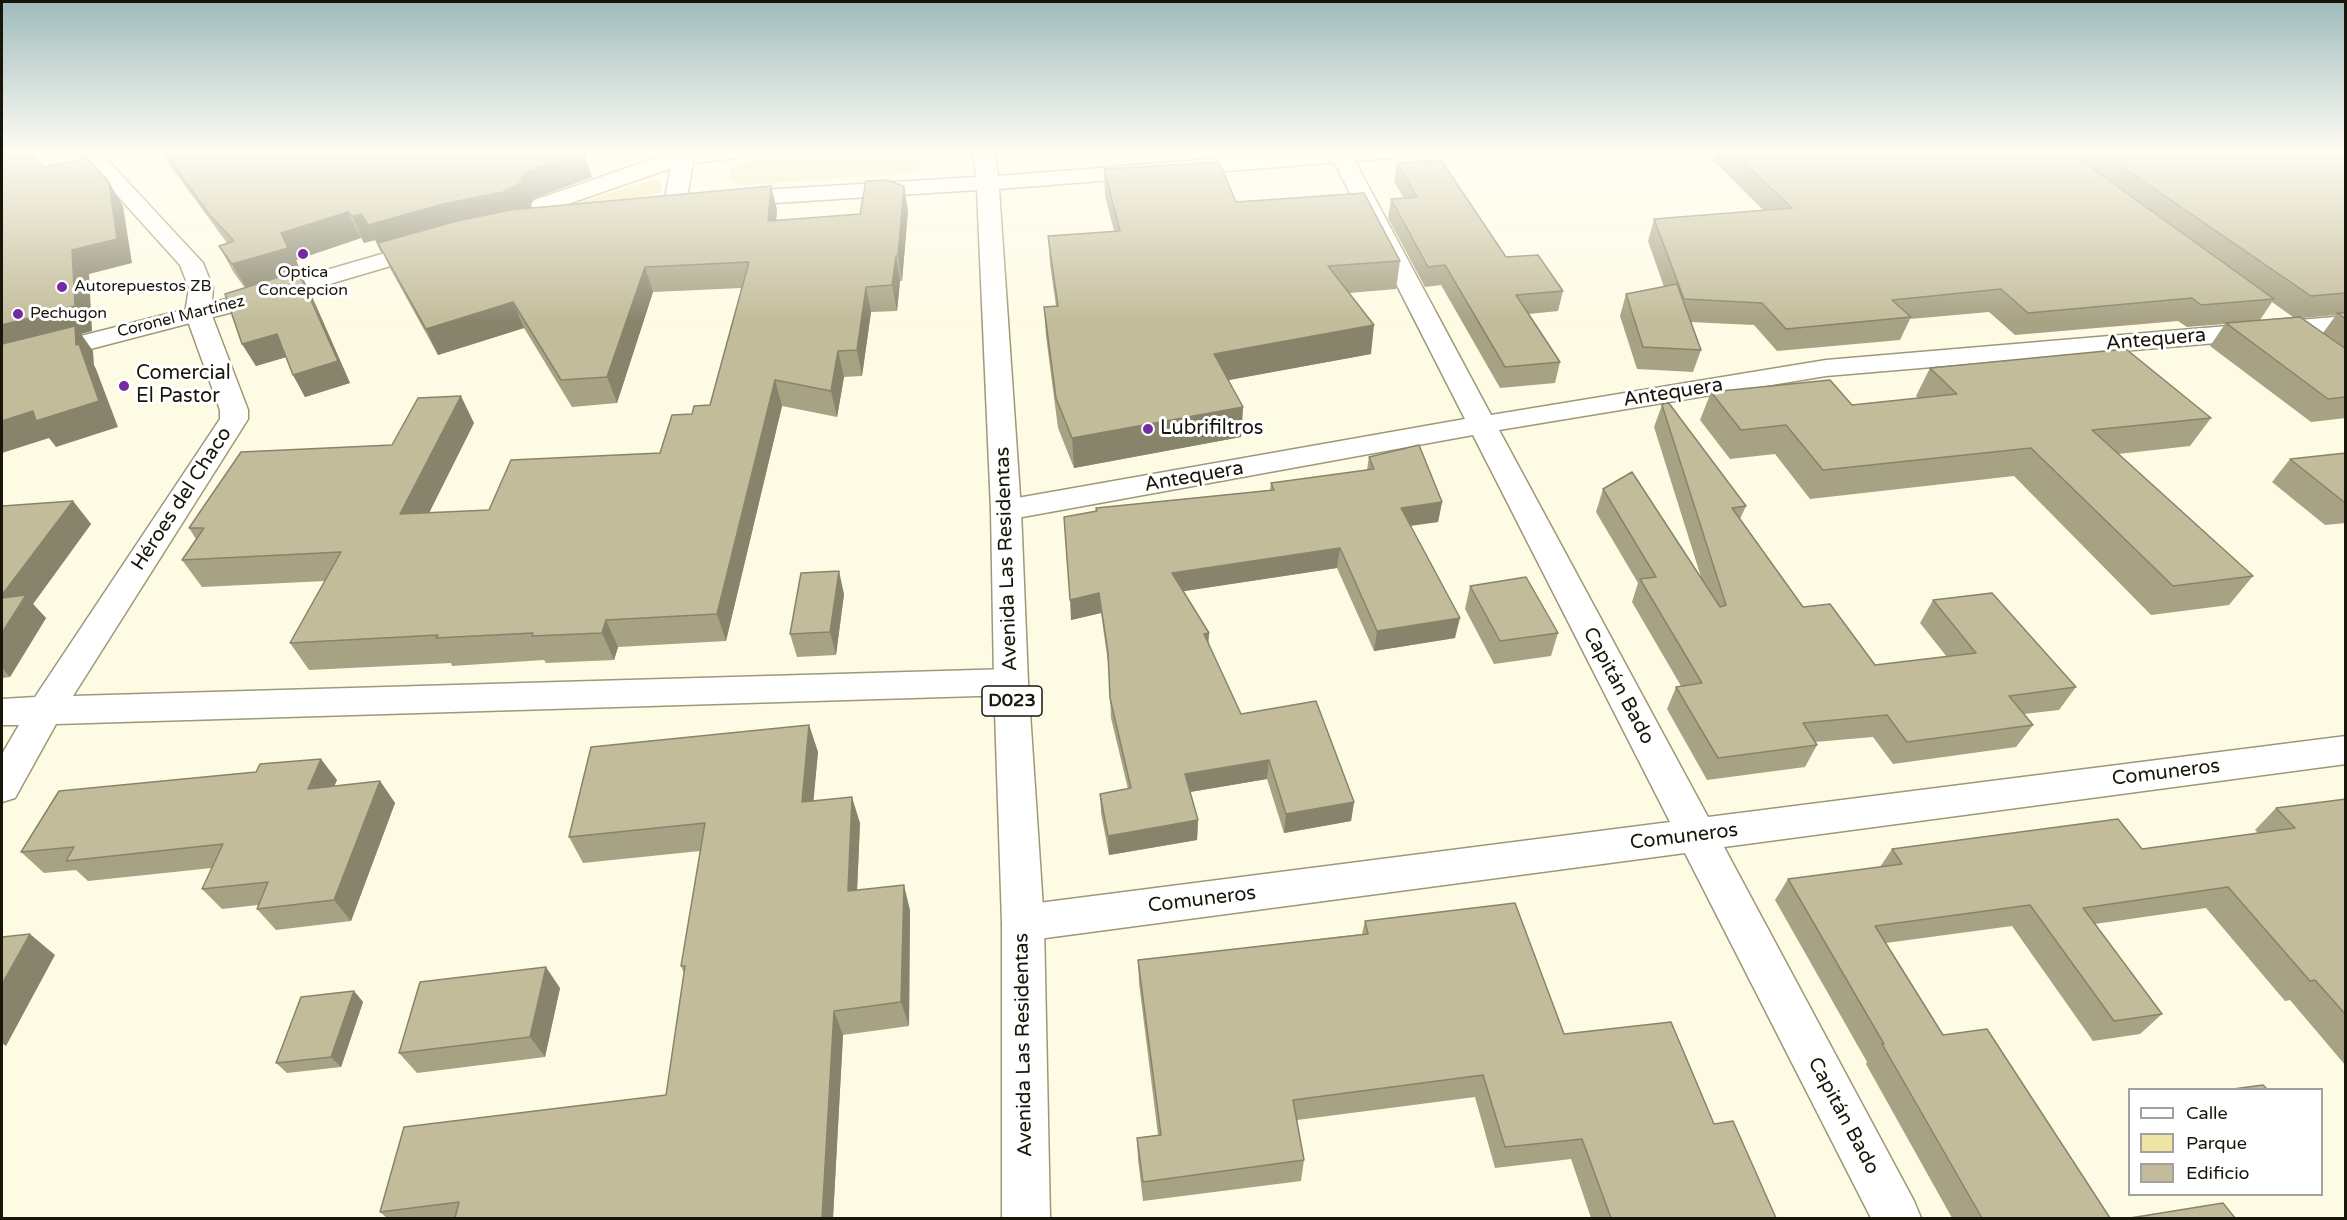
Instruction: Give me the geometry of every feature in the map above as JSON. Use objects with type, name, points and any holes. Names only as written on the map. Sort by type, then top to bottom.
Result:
[{"type":"street","name":"Héroes del Chaco","points":[[2,787],[45,711],[234,419],[234,410],[198,312],[201,288],[190,263],[140,209]]},
{"type":"street","points":[[467,236],[531,209]]},
{"type":"street","name":"Avenida Las Residentas","points":[[988,209],[1006,510],[1011,682],[1023,924],[1026,1218]]},
{"type":"street","name":"Capitán Bado","points":[[1369,209],[1897,1218]]},
{"type":"street","points":[[467,236],[581,213]]},
{"type":"street","name":"Coronel Martínez","points":[[2,364],[238,303],[467,236]]},
{"type":"street","points":[[2260,308],[2317,349]]},
{"type":"street","name":"Antequera","points":[[1006,510],[1481,425],[1827,368],[2346,324]]},
{"type":"street","points":[[2,712],[1011,682]]},
{"type":"street","name":"Comuneros","points":[[1023,924],[2346,750]]},
{"type":"building","points":[[2,209],[113,209],[117,239],[72,250],[75,306],[2,325]]},
{"type":"building","points":[[205,209],[425,209],[368,225],[362,214],[352,216],[348,212],[281,233],[288,248],[232,264],[219,246],[234,241]]},
{"type":"building","points":[[522,209],[769,209],[768,221],[860,214],[861,209],[902,209],[898,256],[896,256],[892,285],[866,287],[857,350],[838,351],[831,391],[775,380],[717,614],[606,620],[602,633],[532,636],[533,633],[436,638],[438,635],[290,643],[341,552],[182,560],[204,528],[189,528],[241,452],[392,445],[418,398],[461,396],[400,514],[489,510],[511,460],[660,453],[672,415],[692,414],[694,406],[710,405],[749,262],[645,267],[607,377],[561,380],[513,302],[426,329],[378,243],[457,221]]},
{"type":"building","points":[[1114,209],[1372,209],[1400,261],[1328,266],[1374,325],[1214,354],[1243,407],[1072,438],[1056,398],[1044,307],[1058,306],[1048,236],[1120,231]]},
{"type":"building","points":[[1396,209],[1474,209],[1506,257],[1538,255],[1563,291],[1516,295],[1560,362],[1505,367],[1445,265],[1428,267]]},
{"type":"building","points":[[1780,209],[2149,209],[2274,299],[2201,305],[2192,298],[2028,313],[2001,289],[1892,300],[1911,317],[1786,329],[1762,303],[1684,299],[1654,219]]},
{"type":"building","points":[[2184,209],[2346,209],[2346,293],[2311,296]]},
{"type":"building","points":[[298,271],[338,361],[293,375],[277,334],[242,344],[225,294]]},
{"type":"building","points":[[1677,284],[1701,350],[1643,347],[1626,294]]},
{"type":"building","points":[[2337,313],[2346,313],[2346,319]]},
{"type":"building","points":[[2300,317],[2346,349],[2346,397],[2328,399],[2226,323]]},
{"type":"building","points":[[75,326],[76,345],[79,344],[99,401],[36,421],[33,411],[2,421],[2,344]]},
{"type":"building","points":[[2126,349],[2211,418],[2092,430],[2253,576],[2173,586],[2031,448],[1823,470],[1786,425],[1741,430],[1711,392],[1830,380],[1852,405],[1957,394],[1930,368]]},
{"type":"building","points":[[1668,402],[1746,506],[1732,508],[1803,607],[1830,604],[1875,665],[1976,653],[1933,600],[1992,593],[2076,687],[2009,696],[2033,725],[1907,742],[1887,715],[1803,723],[1817,745],[1718,758],[1676,687],[1702,683],[1640,579],[1656,577],[1603,489],[1632,472],[1720,607],[1726,605],[1662,405]]},
{"type":"building","points":[[1419,445],[1442,502],[1401,508],[1460,618],[1377,631],[1340,548],[1172,573],[1209,633],[1204,634],[1241,714],[1316,701],[1354,802],[1286,814],[1269,760],[1185,774],[1198,820],[1108,836],[1100,794],[1131,788],[1110,698],[1108,652],[1099,593],[1070,600],[1064,517],[1097,511],[1096,508],[1274,490],[1271,483],[1374,469],[1369,457]]},
{"type":"building","points":[[2346,453],[2346,502],[2290,459]]},
{"type":"building","points":[[73,501],[2,595],[2,506]]},
{"type":"building","points":[[839,571],[830,632],[790,634],[801,573]]},
{"type":"building","points":[[1526,577],[1558,633],[1500,641],[1470,586]]},
{"type":"building","points":[[26,595],[2,633],[2,598]]},
{"type":"building","points":[[809,725],[802,802],[852,797],[848,891],[904,885],[901,1002],[834,1011],[822,1218],[455,1218],[459,1202],[380,1212],[404,1127],[666,1095],[685,966],[681,966],[705,823],[569,837],[591,747]]},
{"type":"building","points":[[321,759],[308,789],[380,781],[334,900],[257,909],[268,882],[202,889],[223,844],[66,861],[74,847],[21,852],[59,791],[256,772],[260,764]]},
{"type":"building","points":[[2346,799],[2346,1015],[2315,980],[2310,981],[2228,887],[2083,908],[2162,1014],[2114,1021],[2030,905],[1875,926],[1943,1035],[1987,1029],[2110,1218],[1982,1218],[1788,879],[1902,864],[1892,849],[2118,819],[2142,849],[2295,828],[2276,808]]},
{"type":"building","points":[[1515,903],[1564,1034],[1671,1022],[1714,1124],[1733,1121],[1776,1218],[1611,1218],[1582,1139],[1505,1147],[1483,1075],[1293,1100],[1304,1160],[1143,1182],[1137,1138],[1161,1135],[1138,960],[1368,934],[1365,921]]},
{"type":"building","points":[[30,934],[2,984],[2,937]]},
{"type":"building","points":[[546,967],[530,1037],[399,1053],[420,982]]},
{"type":"building","points":[[354,991],[331,1057],[276,1063],[301,997]]},
{"type":"building","points":[[2263,1085],[2266,1088],[2240,1088]]},
{"type":"building","points":[[2223,1203],[2235,1218],[2130,1218]]},
{"type":"place","name":"Optica Concepcion","points":[[303,254]]},
{"type":"place","name":"Autorepuestos ZB","points":[[62,287]]},
{"type":"place","name":"Pechugon","points":[[18,314]]},
{"type":"place","name":"Comercial El Pastor","points":[[124,386]]},
{"type":"place","name":"Lubrifiltros","points":[[1148,429]]}]
